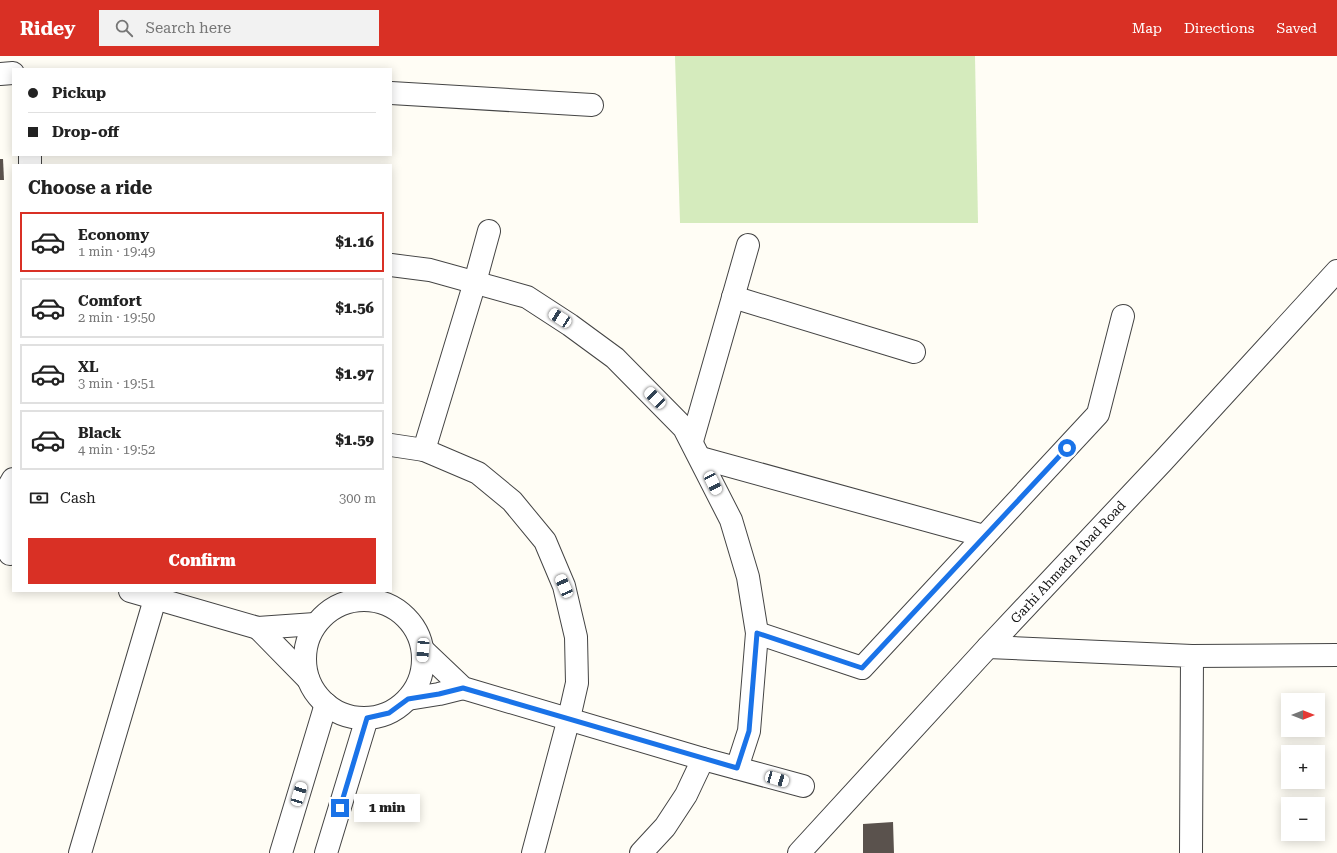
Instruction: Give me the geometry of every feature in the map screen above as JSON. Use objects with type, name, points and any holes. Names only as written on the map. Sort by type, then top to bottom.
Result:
[{"type":"street","points":[[0,74],[12,73]]},
{"type":"street","points":[[392,94],[592,105]]},
{"type":"street","points":[[424,450],[489,231]]},
{"type":"street","points":[[696,450],[733,297],[748,245]]},
{"type":"street","points":[[392,265],[430,270],[527,297],[570,325],[615,358],[684,428],[731,520],[748,577],[757,633],[749,731],[737,768]]},
{"type":"street","name":"Garhi Ahmada Abad Road","points":[[799,853],[1337,271]]},
{"type":"street","points":[[733,297],[914,352]]},
{"type":"street","points":[[757,633],[862,668],[1098,414],[1124,316]]},
{"type":"street","points":[[392,445],[424,450],[478,473],[512,501],[545,541],[564,586],[576,637],[577,683],[533,853]]},
{"type":"street","points":[[696,450],[984,536]]},
{"type":"street","points":[[8,553],[5,493],[12,481]]},
{"type":"street","points":[[137,592],[157,595],[258,628],[315,624]]},
{"type":"street","points":[[80,853],[157,595]]},
{"type":"street","points":[[354,599],[377,600],[399,610],[415,627],[423,650],[421,676],[408,699],[389,713],[367,718],[352,717],[338,712],[326,704],[315,693],[308,679],[304,660],[307,641],[315,624],[332,608],[354,599]]},
{"type":"street","points":[[258,628],[308,679]]},
{"type":"street","points":[[988,647],[1192,656],[1337,655]]},
{"type":"street","points":[[423,650],[463,688],[704,759],[803,786]]},
{"type":"street","points":[[1191,853],[1192,656]]},
{"type":"street","points":[[408,699],[463,688]]},
{"type":"street","points":[[281,853],[326,704]]},
{"type":"street","points":[[326,853],[367,718]]},
{"type":"street","points":[[641,853],[665,828],[686,795],[704,759]]},
{"type":"green space","points":[[675,56],[975,56],[978,223],[680,223]]},
{"type":"building","points":[[0,159],[3,159],[4,180],[0,180]]},
{"type":"building","points":[[893,822],[894,853],[863,853],[863,824]]},
{"type":"route","points":[[340,808],[367,718],[389,713],[408,699],[463,688],[737,768],[749,731],[757,633],[862,668],[1067,448]]}]
